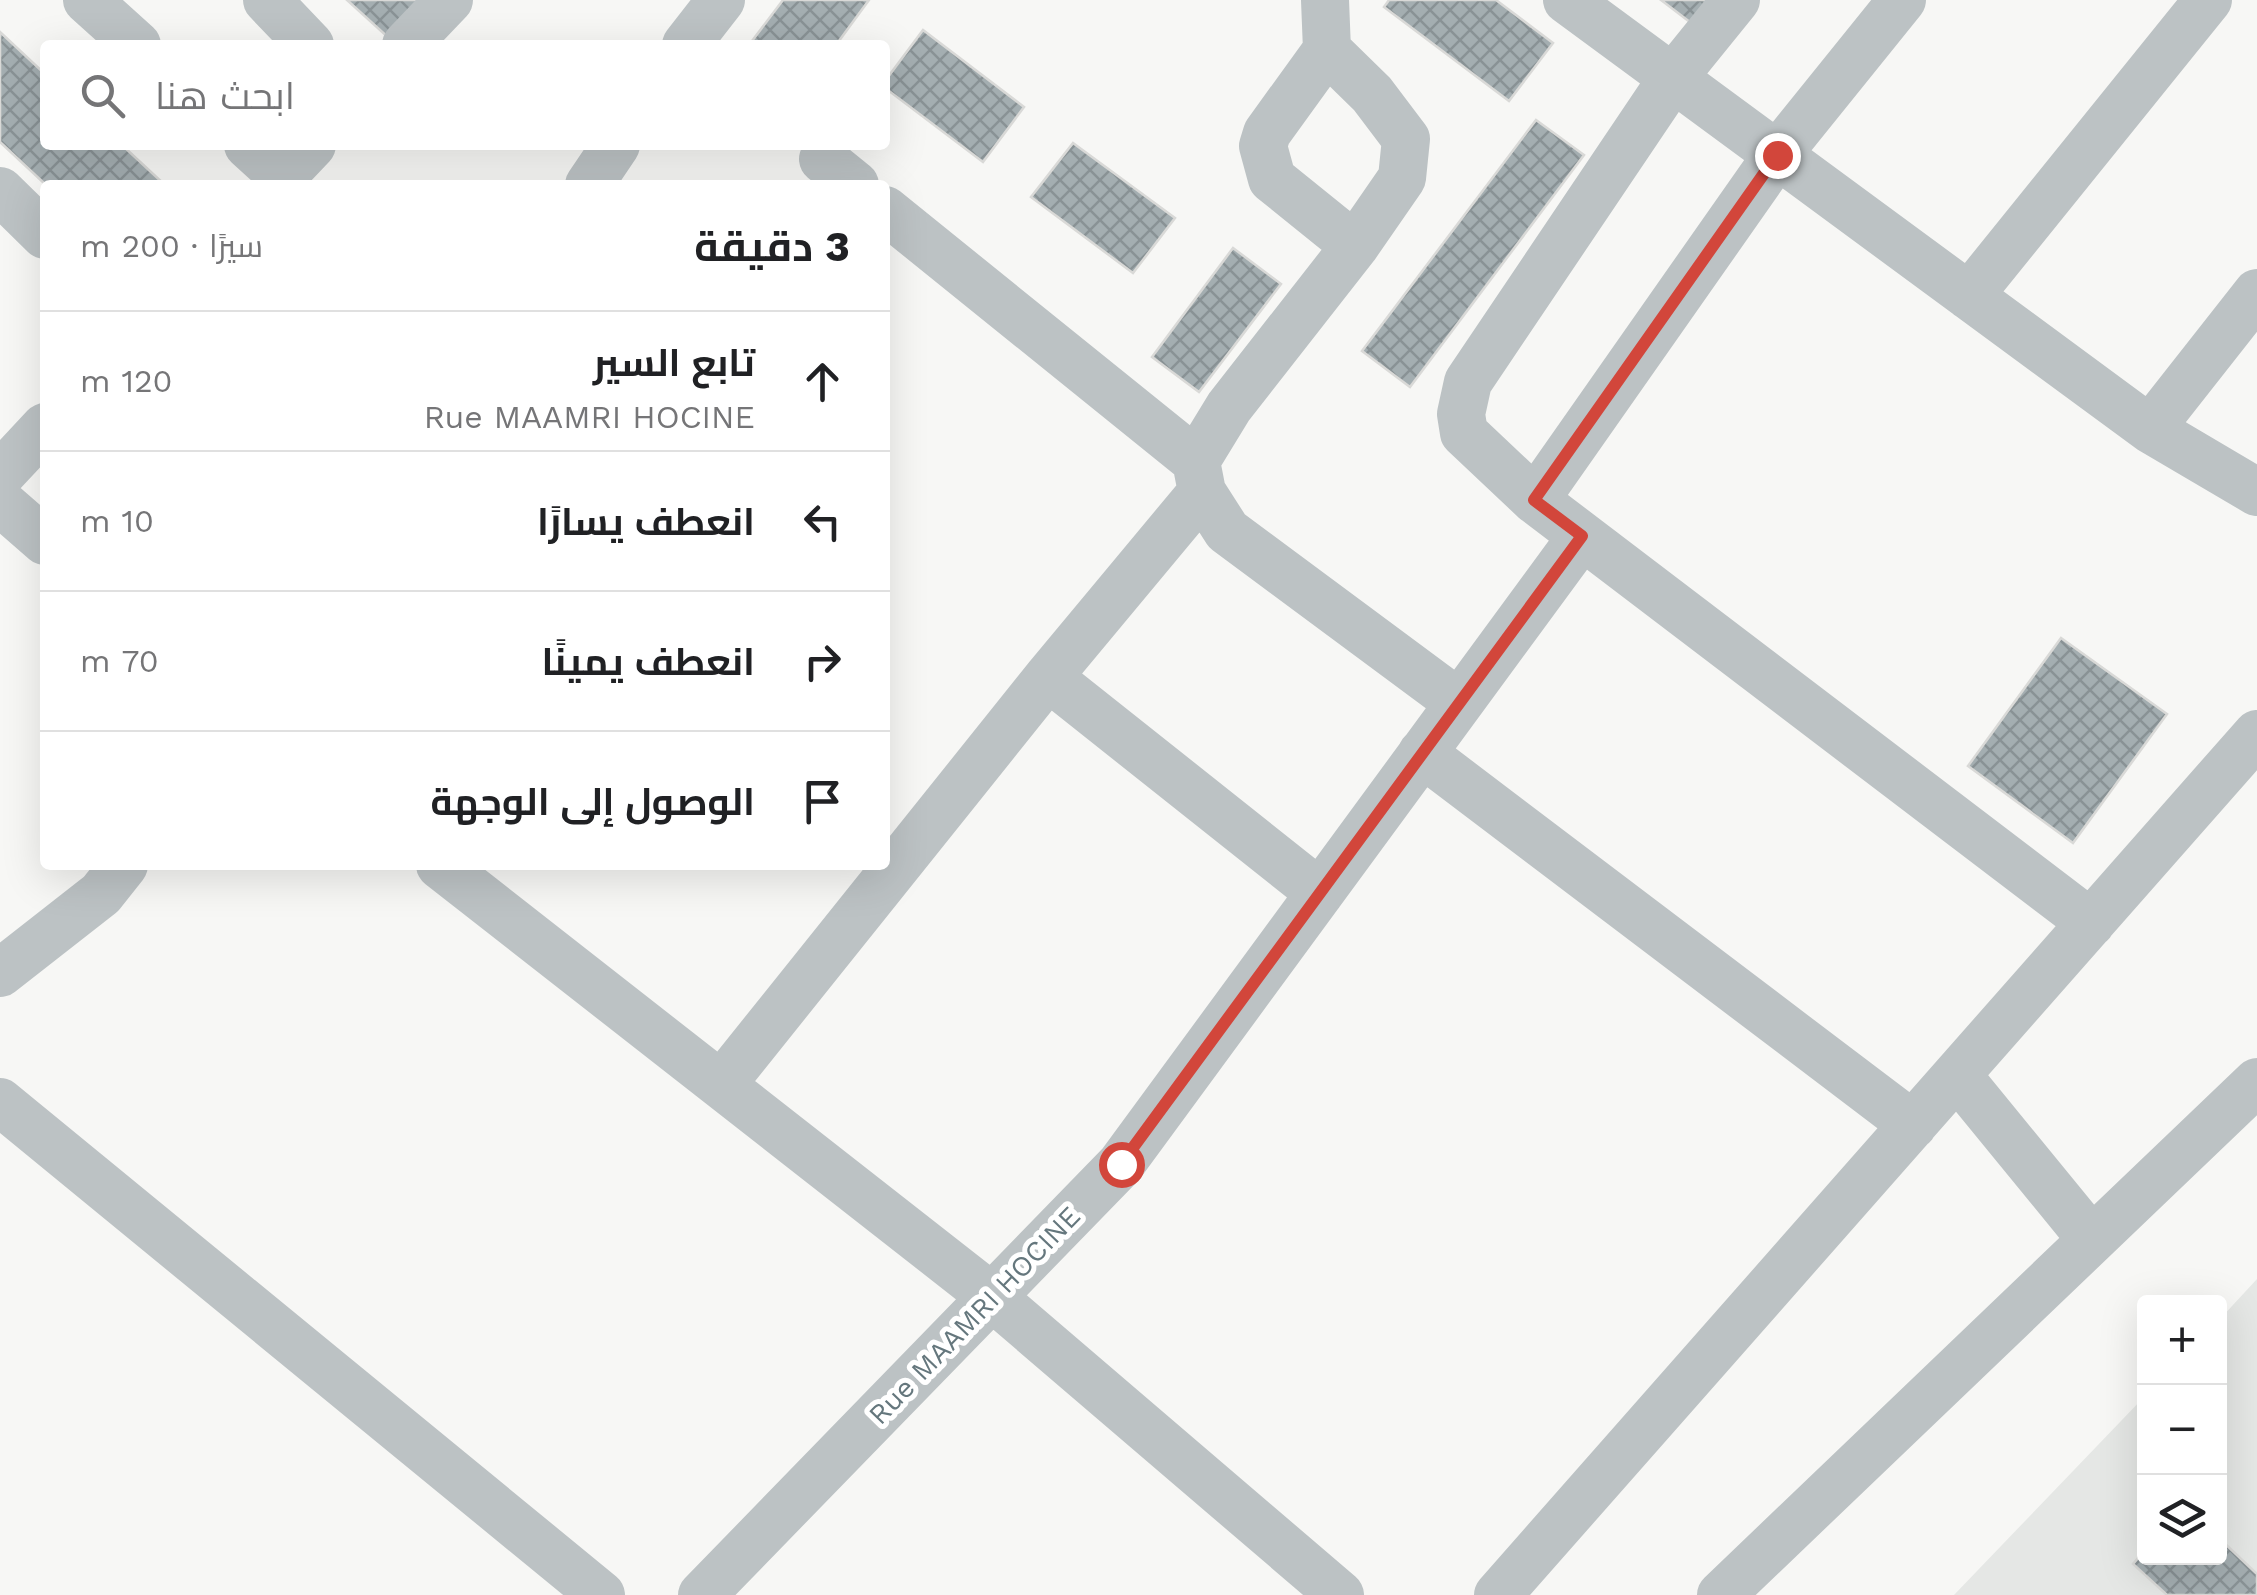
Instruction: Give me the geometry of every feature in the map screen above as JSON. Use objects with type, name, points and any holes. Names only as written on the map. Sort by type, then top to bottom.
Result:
[{"type":"street","points":[[87,0],[131,40]]},
{"type":"street","points":[[267,0],[305,40]]},
{"type":"street","points":[[411,40],[449,0]]},
{"type":"street","points":[[690,40],[721,0]]},
{"type":"street","points":[[1326,0],[1327,50],[1267,132],[1263,146],[1272,178],[1356,246]]},
{"type":"street","points":[[1567,0],[2150,429],[2257,492]]},
{"type":"street","points":[[1736,0],[1672,79],[1468,382],[1461,414],[1464,432],[1534,500],[2090,923]]},
{"type":"street","points":[[1534,500],[1777,155],[1902,0]]},
{"type":"street","points":[[1969,296],[2208,0]]},
{"type":"street","points":[[722,1084],[1048,677],[1199,477],[1229,406],[1356,246],[1402,178],[1406,139],[1372,94],[1327,50]]},
{"type":"street","points":[[257,150],[289,169]]},
{"type":"street","points":[[592,180],[612,150]]},
{"type":"street","points":[[0,191],[40,229]]},
{"type":"street","points":[[890,214],[1199,477],[1227,530],[1460,703]]},
{"type":"street","points":[[2150,429],[2257,293]]},
{"type":"street","points":[[0,475],[40,433]]},
{"type":"street","points":[[0,502],[40,537]]},
{"type":"street","name":"Rue MAAMRI HOCINE","points":[[702,1595],[1121,1164],[1582,536]]},
{"type":"street","points":[[1048,677],[1320,892]]},
{"type":"street","points":[[1498,1595],[2090,923],[2252,750]]},
{"type":"street","points":[[1422,753],[1913,1125]]},
{"type":"street","points":[[0,973],[101,894],[120,870]]},
{"type":"street","points":[[455,870],[486,880],[722,1084],[992,1297],[1340,1595]]},
{"type":"street","points":[[1956,1075],[2092,1240]]},
{"type":"street","points":[[1721,1595],[2257,1082]]},
{"type":"street","points":[[0,1102],[602,1595]]},
{"type":"shaded area","points":[[2257,1279],[2257,1595],[1954,1595],[2137,1404],[2137,1565],[2227,1565],[2227,1311]]},
{"type":"building","points":[[347,0],[428,0],[391,40]]},
{"type":"building","points":[[783,0],[869,0],[840,40],[753,40]]},
{"type":"building","points":[[1389,0],[1496,0],[1553,43],[1509,101],[1384,7]]},
{"type":"building","points":[[1661,0],[1721,0],[1699,29]]},
{"type":"building","points":[[923,30],[1024,107],[983,162],[890,92],[890,74]]},
{"type":"building","points":[[0,32],[40,69],[40,150],[127,150],[160,180],[41,180],[0,142]]},
{"type":"building","points":[[1536,120],[1584,155],[1410,387],[1362,351]]},
{"type":"building","points":[[1073,143],[1175,218],[1133,273],[1031,197]]},
{"type":"building","points":[[1233,248],[1281,284],[1199,392],[1152,357]]},
{"type":"building","points":[[2061,638],[2167,714],[2073,843],[1968,766]]},
{"type":"building","points":[[2227,1546],[2257,1574],[2257,1595],[2167,1595],[2133,1564],[2137,1559],[2137,1565],[2227,1565]]},
{"type":"route","points":[[1121,1164],[1582,536],[1534,500],[1777,155]]}]
